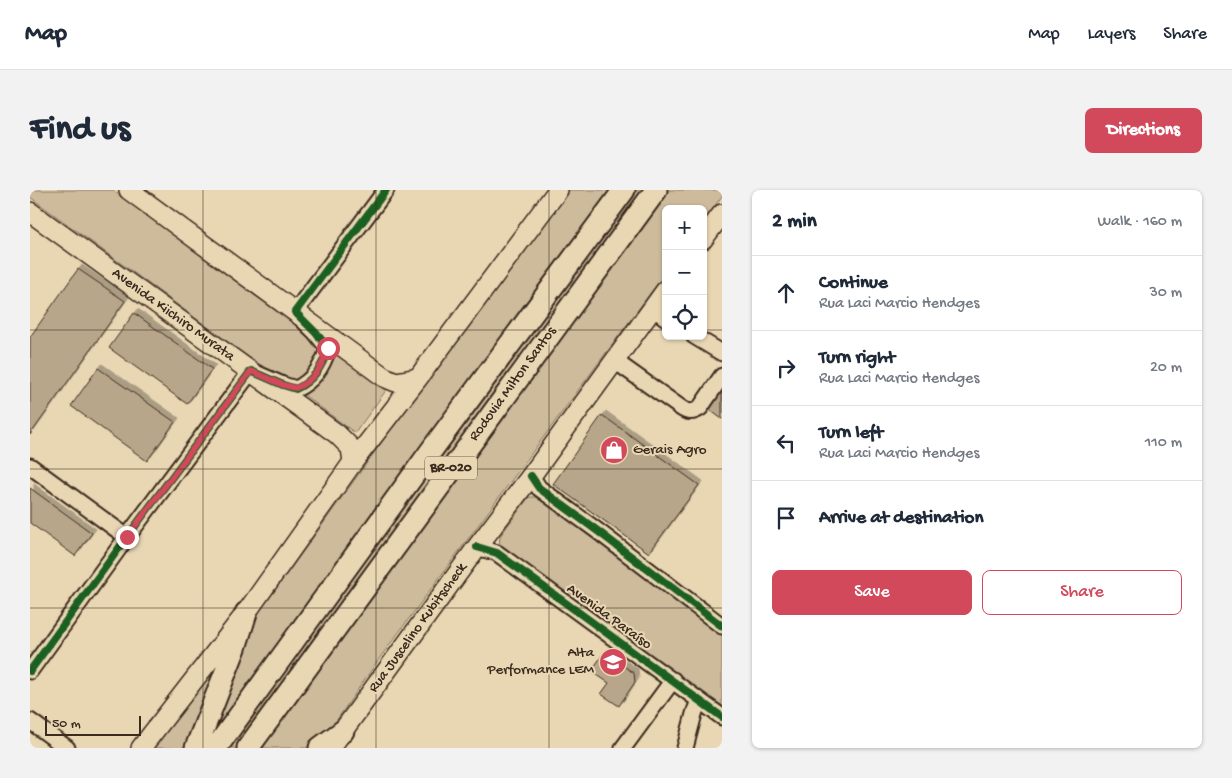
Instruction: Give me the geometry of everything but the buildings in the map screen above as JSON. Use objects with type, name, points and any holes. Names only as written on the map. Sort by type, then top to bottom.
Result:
[{"type":"highway","name":"Rodovia Milton Santos","points":[[216,748],[436,444],[624,190]]},
{"type":"highway","name":"Rodovia Milton Santos","points":[[248,748],[656,190]]},
{"type":"highway","points":[[196,748],[235,648],[246,613]]},
{"type":"highway","points":[[320,748],[343,731]]},
{"type":"main road","points":[[129,190],[384,377],[396,382],[418,378]]},
{"type":"main road","points":[[141,748],[246,613],[353,462],[558,190]]},
{"type":"main road","name":"Avenida Kiichiro Murata","points":[[30,212],[337,434],[351,448],[353,462]]},
{"type":"main road","points":[[707,235],[722,214]]},
{"type":"main road","name":"Rua Juscelino Kubitscheck","points":[[330,748],[615,361],[659,313],[664,295]]},
{"type":"street","points":[[30,671],[251,371],[283,385],[296,388],[306,384],[318,370],[325,359],[328,348],[295,312],[386,190]]},
{"type":"street","points":[[701,340],[722,353]]},
{"type":"street","points":[[615,361],[689,412],[700,408],[722,376]]},
{"type":"street","points":[[30,466],[127,537]]},
{"type":"street","points":[[531,476],[539,488],[720,620]]},
{"type":"street","name":"Avenida Paraíso","points":[[477,547],[497,553],[722,717]]},
{"type":"street","points":[[623,748],[673,680]]},
{"type":"street","points":[[685,748],[699,700]]},
{"type":"street","points":[[30,721],[68,748]]},
{"type":"shaded area","points":[[30,190],[112,190],[387,389],[355,433],[30,197]]},
{"type":"shaded area","points":[[569,190],[612,190],[202,747],[253,621],[417,393]]},
{"type":"shaded area","points":[[638,190],[646,190],[237,748],[228,748]]},
{"type":"shaded area","points":[[669,190],[722,190],[722,196],[707,217],[707,205],[662,205],[662,277],[379,659],[327,734],[306,748],[259,748]]},
{"type":"shaded area","points":[[529,497],[536,497],[548,505],[722,635],[722,707],[499,546],[500,536]]},
{"type":"shaded area","points":[[225,651],[184,748],[153,748]]},
{"type":"cycle path","points":[[30,671],[251,371],[296,389],[307,382],[316,372],[328,348],[295,312],[386,190]]},
{"type":"cycle path","points":[[531,476],[539,488],[722,626]]},
{"type":"cycle path","points":[[477,547],[497,553],[722,717]]},
{"type":"place","name":"Gerais Agro","points":[[614,450]]},
{"type":"place","name":"Alta Performance LEM","points":[[613,662]]},
{"type":"route","points":[[127,537],[251,371],[283,385],[296,388],[306,384],[318,370],[325,359],[328,348]]}]
